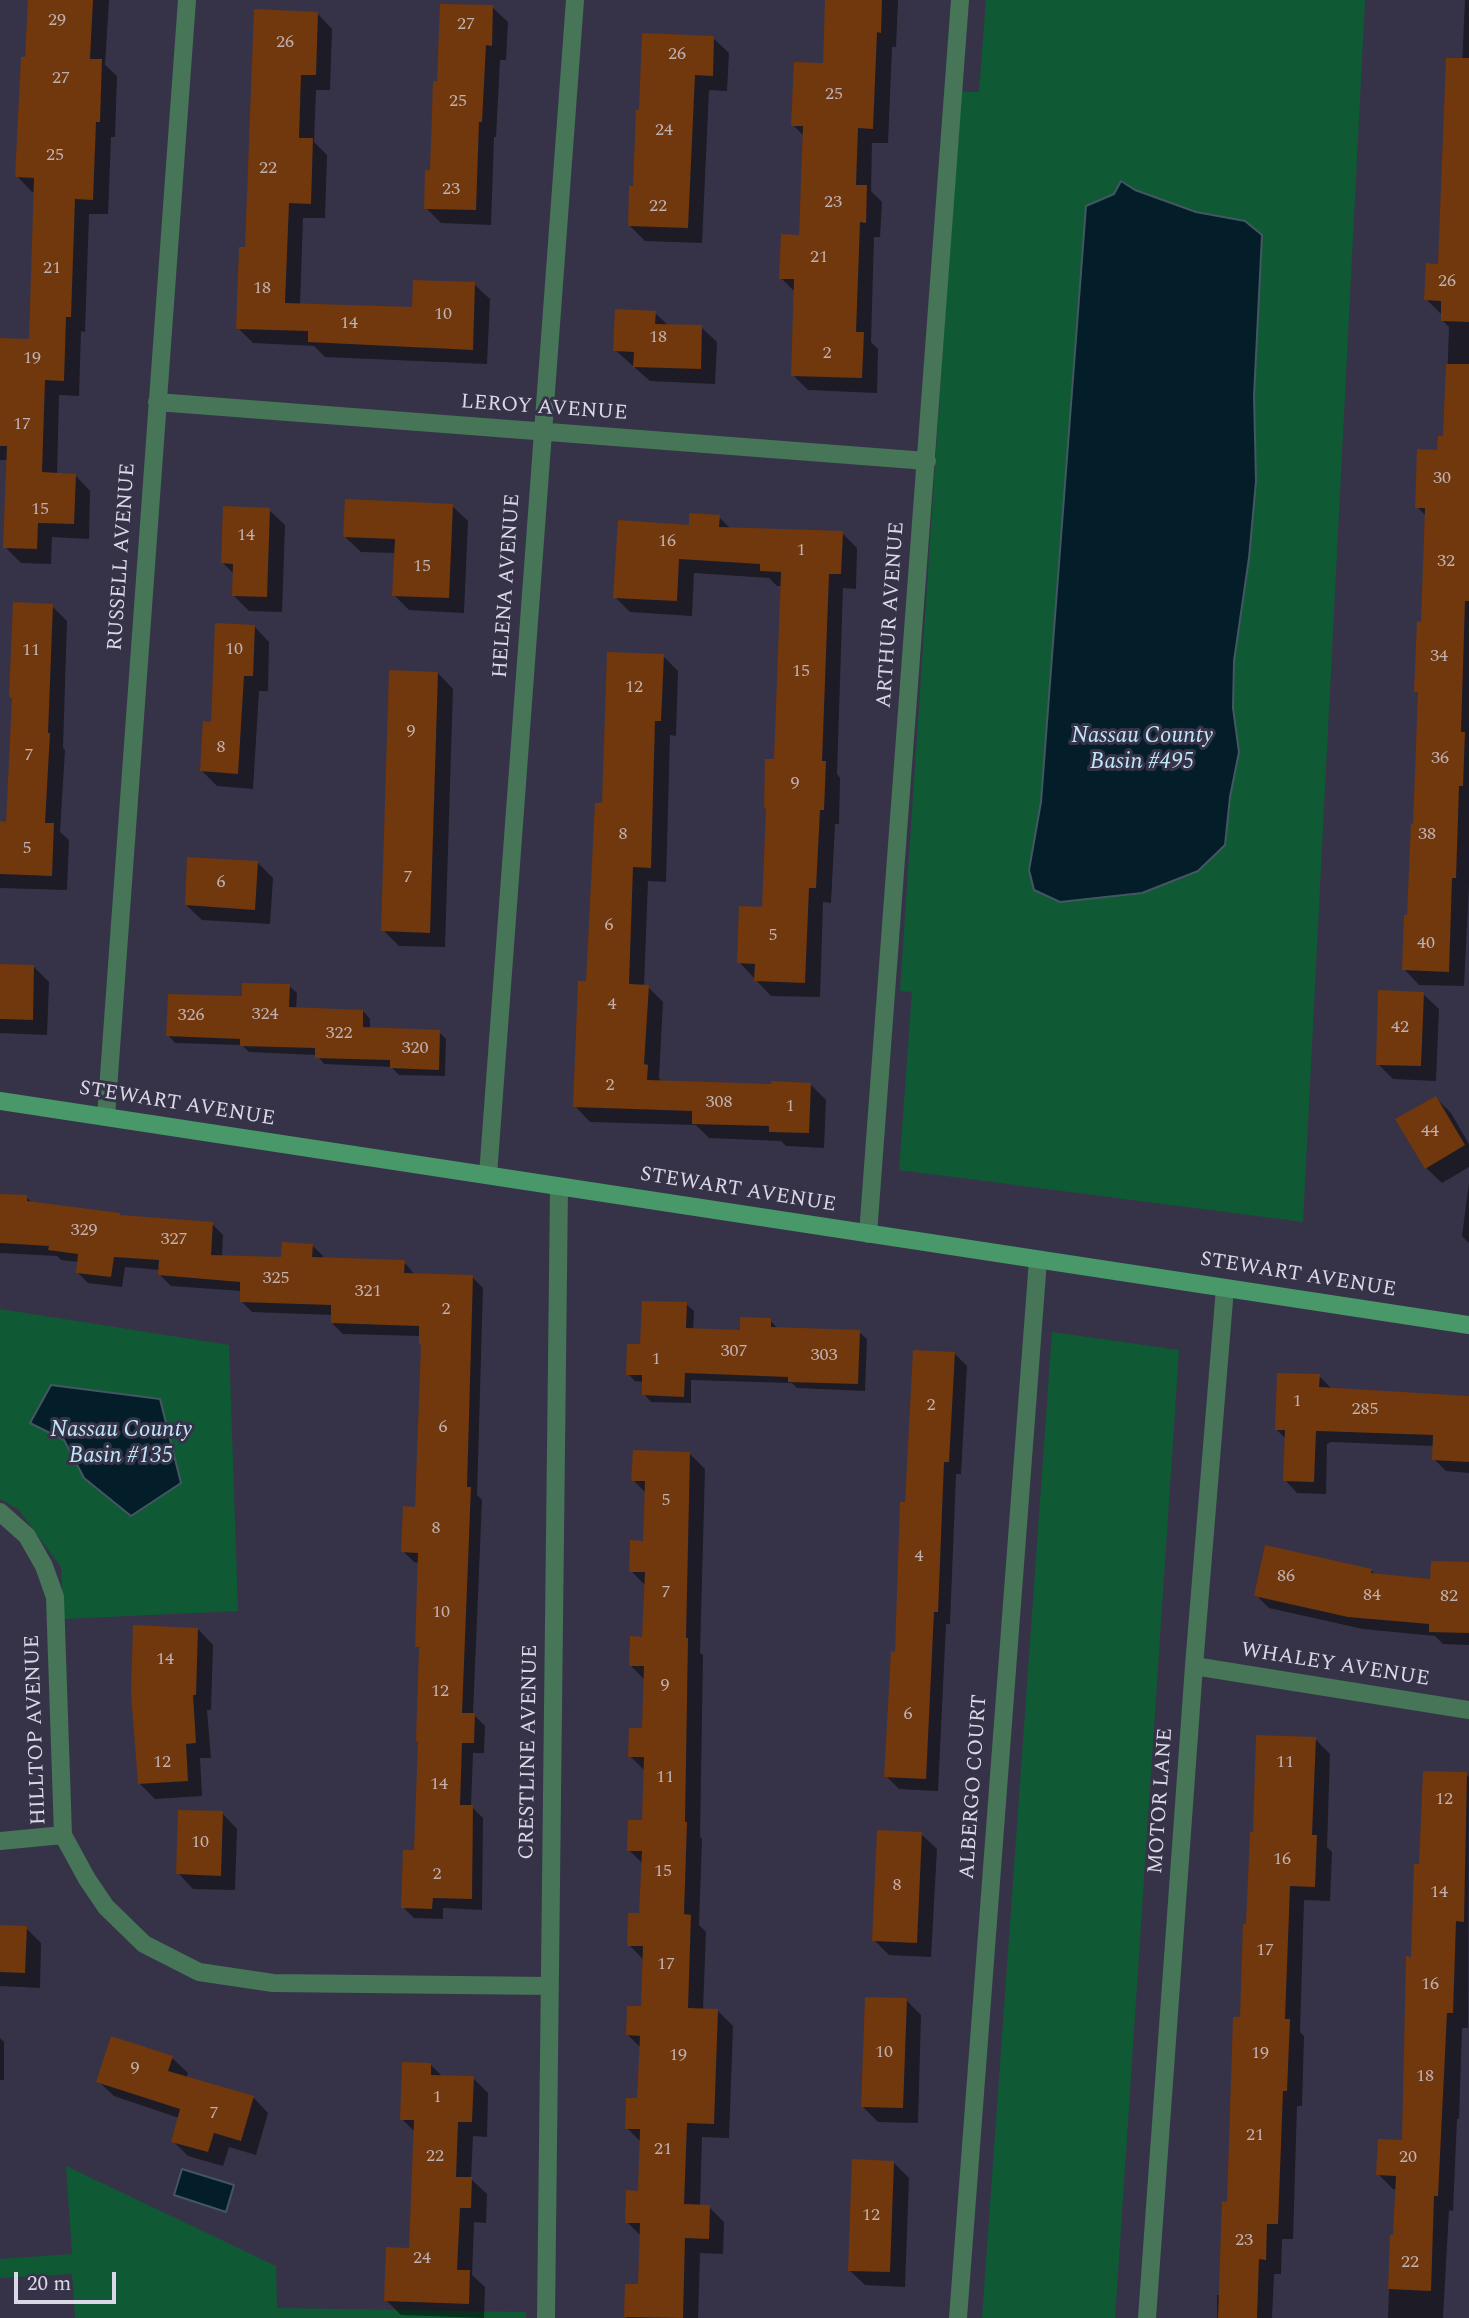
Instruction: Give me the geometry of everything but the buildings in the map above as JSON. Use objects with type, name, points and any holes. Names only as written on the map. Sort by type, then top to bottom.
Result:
[{"type":"main road","name":"STEWART AVENUE","points":[[0,1101],[1469,1325]]},
{"type":"street","name":"RUSSELL AVENUE","points":[[106,1117],[187,0]]},
{"type":"street","name":"HELENA AVENUE","points":[[488,1175],[575,0]]},
{"type":"street","name":"ARTHUR AVENUE","points":[[868,1234],[960,0]]},
{"type":"street","name":"LEROY AVENUE","points":[[157,402],[927,461]]},
{"type":"street","name":"CRESTLINE AVENUE","points":[[546,2318],[559,1187]]},
{"type":"street","name":"ALBERGO COURT","points":[[958,2318],[1038,1260]]},
{"type":"street","name":"MOTOR LANE","points":[[1147,2318],[1194,1666],[1225,1288]]},
{"type":"street","name":"HILLTOP AVENUE","points":[[0,1512],[27,1536],[44,1566],[55,1597],[63,1835],[87,1880],[106,1907],[145,1944],[199,1972],[273,1983],[550,1986]]},
{"type":"street","name":"WHALEY AVENUE","points":[[1194,1666],[1469,1710]]},
{"type":"street","points":[[0,1840],[63,1835]]},
{"type":"green space","points":[[986,0],[1365,0],[1303,1222],[899,1170],[912,992],[900,991],[960,92],[979,92]]},
{"type":"green space","points":[[0,1309],[229,1345],[238,1611],[64,1619],[61,1567],[18,1509],[0,1499]]},
{"type":"green space","points":[[1052,1332],[1179,1350],[1115,2318],[982,2318]]},
{"type":"green space","points":[[66,2166],[276,2266],[277,2308],[526,2312],[526,2318],[75,2318],[72,2274],[0,2278],[0,2259],[72,2254]]},
{"type":"water","name":"Nassau County Basin #495","points":[[1121,181],[1135,190],[1196,212],[1245,221],[1262,235],[1254,396],[1256,481],[1249,558],[1234,661],[1233,708],[1239,752],[1230,797],[1225,845],[1198,871],[1142,893],[1060,902],[1034,890],[1029,870],[1041,802],[1086,206],[1114,194]]},
{"type":"water","name":"Nassau County Basin #135","points":[[51,1385],[160,1399],[181,1483],[131,1516],[84,1478],[64,1440],[30,1423]]},
{"type":"water","points":[[182,2169],[234,2185],[226,2212],[174,2195]]}]
